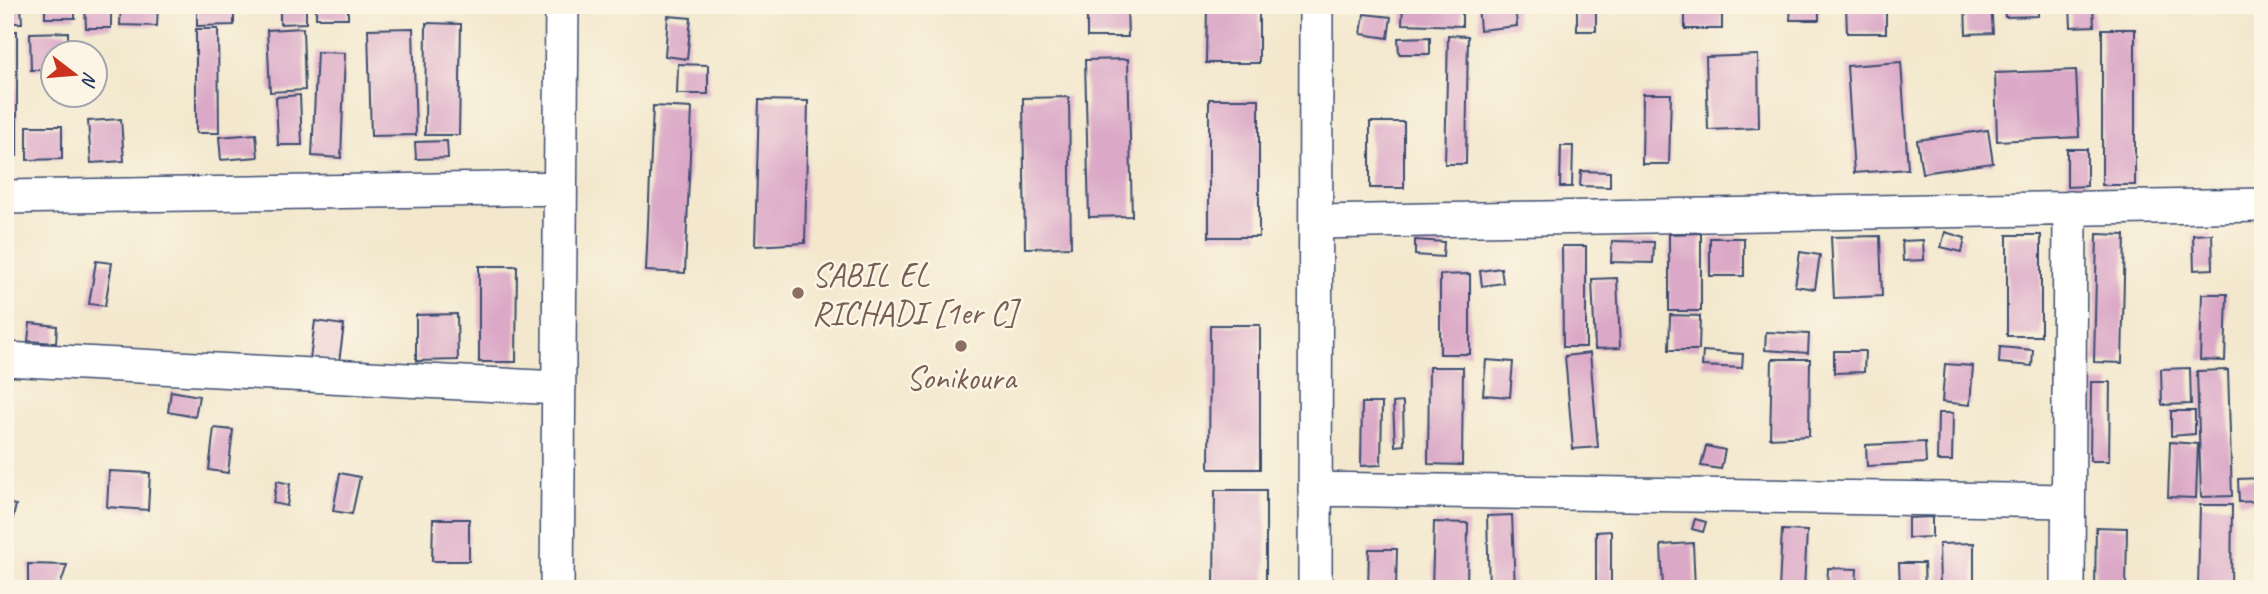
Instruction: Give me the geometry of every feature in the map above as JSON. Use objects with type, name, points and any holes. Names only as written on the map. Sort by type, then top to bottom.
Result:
[{"type":"street","points":[[557,589],[562,5]]},
{"type":"street","points":[[1315,589],[1316,5]]},
{"type":"street","points":[[5,197],[560,188]]},
{"type":"street","points":[[1316,222],[2263,205]]},
{"type":"street","points":[[2068,589],[2070,208]]},
{"type":"street","points":[[5,359],[559,388]]},
{"type":"street","points":[[1315,489],[2068,501]]},
{"type":"building","points":[[5,5],[21,5],[22,23],[5,23]]},
{"type":"building","points":[[45,5],[75,5],[75,18],[45,18]]},
{"type":"building","points":[[85,5],[111,5],[111,28],[86,28]]},
{"type":"building","points":[[121,5],[158,5],[157,26],[120,25]]},
{"type":"building","points":[[197,5],[234,5],[234,25],[197,26]]},
{"type":"building","points":[[280,5],[306,5],[306,23],[280,24]]},
{"type":"building","points":[[316,5],[348,5],[348,18],[316,18]]},
{"type":"building","points":[[422,5],[463,5],[463,10],[422,10]]},
{"type":"building","points":[[1087,5],[1127,5],[1128,37],[1087,37]]},
{"type":"building","points":[[1207,5],[1259,5],[1259,63],[1206,63]]},
{"type":"building","points":[[1403,5],[1462,5],[1462,26],[1402,24]]},
{"type":"building","points":[[1478,5],[1515,5],[1517,26],[1480,30]]},
{"type":"building","points":[[1577,5],[1596,5],[1596,31],[1577,31]]},
{"type":"building","points":[[1685,5],[1722,5],[1722,29],[1685,29]]},
{"type":"building","points":[[1791,5],[1819,5],[1819,20],[1790,20]]},
{"type":"building","points":[[1846,5],[1886,5],[1886,33],[1847,33]]},
{"type":"building","points":[[1965,5],[1991,5],[1993,33],[1966,34]]},
{"type":"building","points":[[2004,5],[2038,5],[2038,16],[2005,17]]},
{"type":"building","points":[[2070,5],[2093,5],[2094,26],[2071,27]]},
{"type":"building","points":[[1364,14],[1391,17],[1388,38],[1361,34]]},
{"type":"building","points":[[668,16],[691,18],[687,59],[665,56]]},
{"type":"building","points":[[426,23],[461,24],[459,135],[425,135]]},
{"type":"building","points":[[303,28],[305,90],[270,92],[267,30]]},
{"type":"building","points":[[413,28],[416,135],[371,136],[368,29]]},
{"type":"building","points":[[196,29],[218,29],[219,133],[196,133]]},
{"type":"building","points":[[2102,29],[2135,29],[2135,185],[2102,185]]},
{"type":"building","points":[[5,31],[17,31],[17,156],[5,156]]},
{"type":"building","points":[[68,32],[68,38],[38,38],[38,70],[31,70],[30,33]]},
{"type":"building","points":[[1448,35],[1468,36],[1466,164],[1445,164]]},
{"type":"building","points":[[1430,37],[1430,54],[1399,54],[1398,38]]},
{"type":"building","points":[[317,52],[345,53],[341,158],[312,156]]},
{"type":"building","points":[[1758,55],[1759,128],[1708,130],[1706,57]]},
{"type":"building","points":[[1128,59],[1132,216],[1089,217],[1085,60]]},
{"type":"building","points":[[1901,62],[1908,169],[1854,173],[1847,66]]},
{"type":"building","points":[[678,64],[708,65],[708,94],[677,94]]},
{"type":"building","points":[[2076,70],[2079,137],[1997,141],[1995,73]]},
{"type":"building","points":[[1643,94],[1671,94],[1669,164],[1642,164]]},
{"type":"building","points":[[300,95],[302,145],[278,145],[276,97]]},
{"type":"building","points":[[1069,97],[1071,247],[1025,248],[1023,98]]},
{"type":"building","points":[[1209,99],[1259,99],[1259,237],[1209,237]]},
{"type":"building","points":[[759,100],[808,101],[805,243],[755,246]]},
{"type":"building","points":[[653,106],[692,108],[685,273],[646,271]]},
{"type":"building","points":[[121,119],[124,161],[91,163],[88,121]]},
{"type":"building","points":[[1370,122],[1404,122],[1404,188],[1370,188]]},
{"type":"building","points":[[27,126],[62,126],[62,159],[27,160]]},
{"type":"building","points":[[1988,130],[1993,163],[1922,173],[1917,140]]},
{"type":"building","points":[[256,134],[258,157],[221,160],[219,137]]},
{"type":"building","points":[[447,141],[448,158],[416,159],[415,142]]},
{"type":"building","points":[[1561,146],[1573,146],[1572,187],[1560,187]]},
{"type":"building","points":[[2067,149],[2087,149],[2087,186],[2067,187]]},
{"type":"building","points":[[1581,171],[1610,172],[1610,187],[1580,186]]},
{"type":"building","points":[[1945,232],[1965,238],[1962,252],[1941,247]]},
{"type":"building","points":[[1701,233],[1701,311],[1669,311],[1669,234]]},
{"type":"building","points":[[2097,234],[2125,235],[2122,363],[2094,362]]},
{"type":"building","points":[[2212,234],[2213,269],[2194,270],[2193,235]]},
{"type":"building","points":[[2007,235],[2041,235],[2041,336],[2007,336]]},
{"type":"building","points":[[1880,236],[1882,296],[1834,298],[1831,237]]},
{"type":"building","points":[[1710,238],[1744,238],[1744,276],[1710,276]]},
{"type":"building","points":[[1415,240],[1444,242],[1443,257],[1415,255]]},
{"type":"building","points":[[1923,240],[1924,260],[1903,261],[1902,241]]},
{"type":"building","points":[[1612,241],[1654,242],[1653,263],[1611,262]]},
{"type":"building","points":[[1562,246],[1586,246],[1586,347],[1563,347]]},
{"type":"building","points":[[1800,252],[1820,255],[1815,289],[1795,286]]},
{"type":"building","points":[[96,261],[112,263],[105,306],[89,304]]},
{"type":"building","points":[[479,266],[517,266],[516,362],[479,362]]},
{"type":"building","points":[[1501,268],[1503,283],[1482,286],[1480,271]]},
{"type":"building","points":[[1470,274],[1470,354],[1440,354],[1440,275]]},
{"type":"building","points":[[1617,278],[1620,348],[1595,349],[1592,279]]},
{"type":"building","points":[[2202,294],[2227,294],[2225,361],[2200,360]]},
{"type":"building","points":[[457,314],[458,360],[416,361],[416,315]]},
{"type":"building","points":[[1670,315],[1700,316],[1699,350],[1669,350]]},
{"type":"building","points":[[315,321],[344,325],[339,362],[310,359]]},
{"type":"building","points":[[30,323],[57,326],[56,343],[28,341]]},
{"type":"building","points":[[1210,325],[1260,325],[1260,469],[1209,469]]},
{"type":"building","points":[[1766,332],[1809,334],[1808,353],[1765,350]]},
{"type":"building","points":[[2000,347],[2033,350],[2032,366],[1999,363]]},
{"type":"building","points":[[1703,351],[1743,354],[1742,368],[1702,366]]},
{"type":"building","points":[[1834,351],[1865,351],[1864,372],[1834,373]]},
{"type":"building","points":[[1590,353],[1598,447],[1573,449],[1565,356]]},
{"type":"building","points":[[1772,359],[1810,359],[1809,436],[1770,438]]},
{"type":"building","points":[[1486,360],[1513,362],[1510,397],[1483,395]]},
{"type":"building","points":[[1945,364],[1973,366],[1970,405],[1942,402]]},
{"type":"building","points":[[1429,367],[1463,367],[1462,465],[1428,464]]},
{"type":"building","points":[[2190,368],[2191,404],[2162,405],[2161,369]]},
{"type":"building","points":[[2228,370],[2232,496],[2201,497],[2197,371]]},
{"type":"building","points":[[2091,382],[2110,382],[2109,461],[2090,461]]},
{"type":"building","points":[[171,391],[199,396],[195,417],[168,412]]},
{"type":"building","points":[[1403,402],[1404,445],[1395,446],[1393,403]]},
{"type":"building","points":[[1362,403],[1382,403],[1381,465],[1361,466]]},
{"type":"building","points":[[2171,411],[2195,411],[2195,434],[2171,436]]},
{"type":"building","points":[[1938,413],[1953,413],[1952,461],[1937,461]]},
{"type":"building","points":[[214,428],[233,430],[228,473],[209,470]]},
{"type":"building","points":[[1925,442],[1926,463],[1867,466],[1866,445]]},
{"type":"building","points":[[2170,442],[2198,444],[2196,498],[2168,497]]},
{"type":"building","points":[[1706,446],[1725,450],[1721,469],[1701,466]]},
{"type":"building","points":[[109,471],[150,473],[148,510],[107,507]]},
{"type":"building","points":[[340,473],[360,477],[352,514],[333,511]]},
{"type":"building","points":[[2263,478],[2263,501],[2239,502],[2238,479]]},
{"type":"building","points":[[277,481],[290,484],[287,506],[273,503]]},
{"type":"building","points":[[1215,490],[1266,490],[1266,589],[1214,589]]},
{"type":"building","points":[[5,503],[16,505],[10,530],[5,529]]},
{"type":"building","points":[[2200,505],[2232,505],[2231,589],[2198,589]]},
{"type":"building","points":[[1512,515],[1515,589],[1489,589],[1487,516]]},
{"type":"building","points":[[1932,517],[1932,537],[1908,538],[1908,518]]},
{"type":"building","points":[[433,519],[469,519],[469,561],[432,561]]},
{"type":"building","points":[[1695,519],[1706,522],[1703,532],[1692,529]]},
{"type":"building","points":[[1434,522],[1468,523],[1467,589],[1432,589]]},
{"type":"building","points":[[2096,527],[2127,528],[2126,589],[2095,589]]},
{"type":"building","points":[[1782,530],[1807,531],[1804,589],[1779,589]]},
{"type":"building","points":[[1611,531],[1611,589],[1596,589],[1596,532]]},
{"type":"building","points":[[1693,543],[1695,589],[1663,589],[1661,545]]},
{"type":"building","points":[[1974,543],[1974,589],[1940,589],[1939,544]]},
{"type":"building","points":[[1369,549],[1397,549],[1396,589],[1368,589]]},
{"type":"building","points":[[1899,563],[1924,563],[1925,589],[1900,589]]},
{"type":"building","points":[[28,564],[67,565],[59,589],[28,589]]},
{"type":"building","points":[[1828,568],[1857,569],[1856,589],[1827,589]]},
{"type":"place","name":"SABIL EL RICHADI [1er C]","points":[[798,293]]},
{"type":"place","name":"Sonikoura","points":[[961,346]]}]
